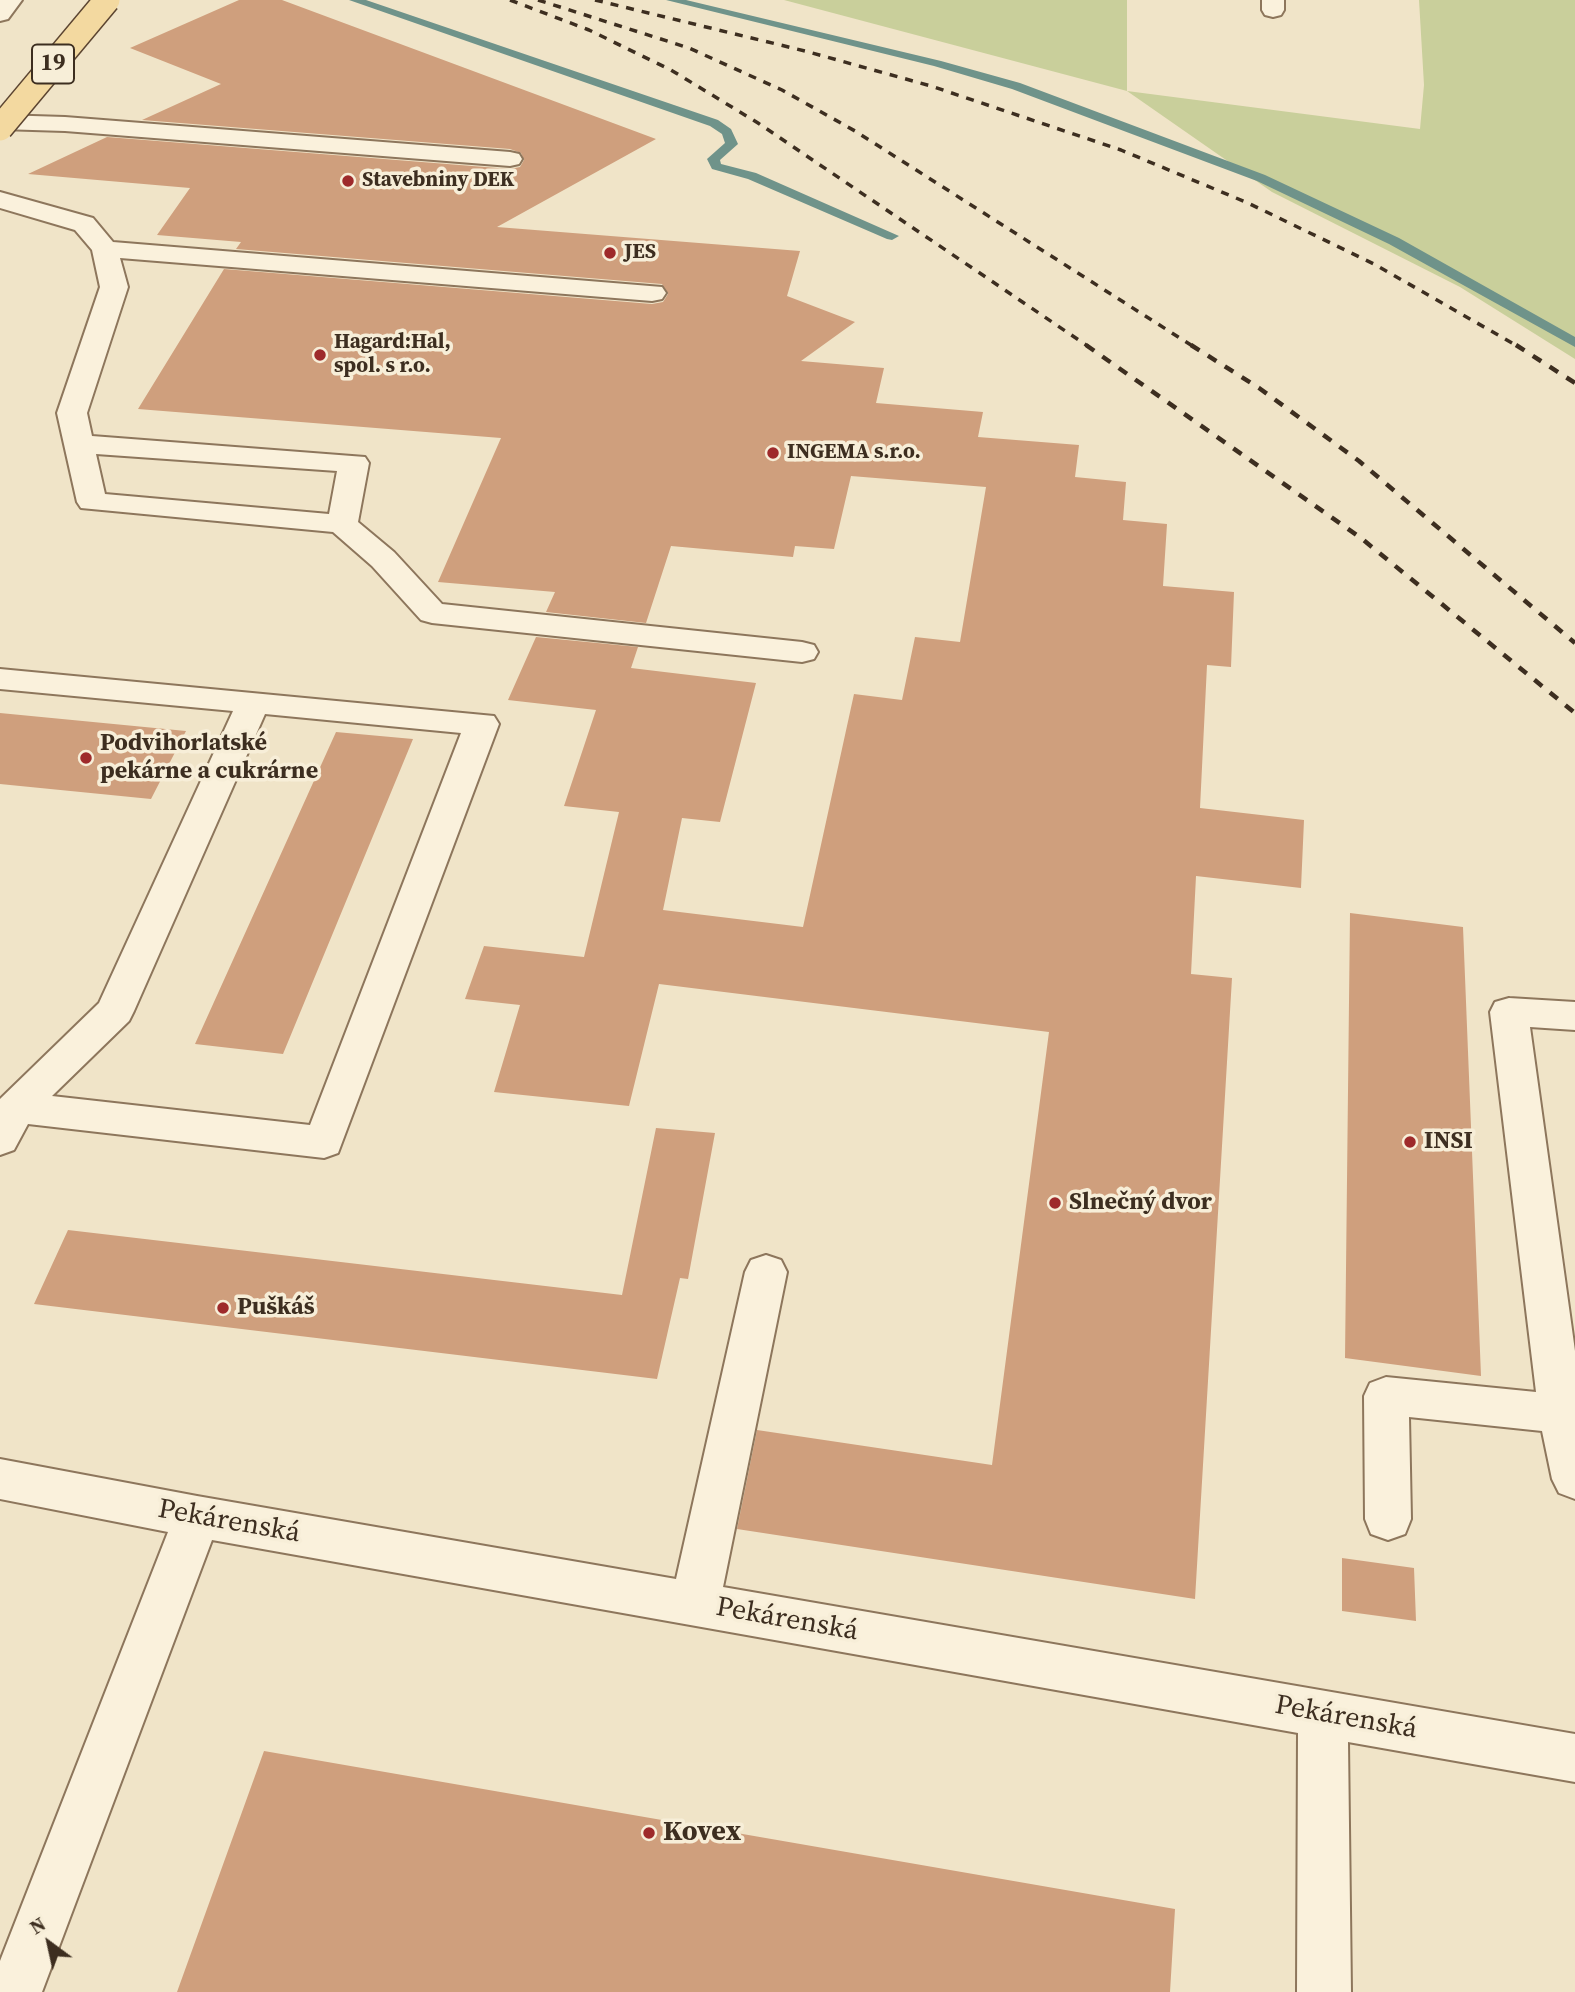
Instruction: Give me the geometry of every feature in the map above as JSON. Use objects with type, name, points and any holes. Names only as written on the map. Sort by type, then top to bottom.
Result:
[{"type":"main road","name":"19","points":[[0,128],[107,0]]},
{"type":"lane","points":[[0,14],[11,0]]},
{"type":"lane","points":[[0,122],[65,124],[510,159]]},
{"type":"lane","points":[[0,200],[84,224],[105,249],[114,287],[72,413],[92,502],[342,524],[383,559],[432,613],[802,652]]},
{"type":"lane","points":[[105,249],[652,293]]},
{"type":"lane","points":[[79,444],[354,463],[342,524]]},
{"type":"lane","points":[[0,679],[482,724],[324,1142],[16,1107]]},
{"type":"lane","points":[[0,1139],[16,1107],[115,1011],[254,702]]},
{"type":"lane","points":[[1575,1016],[1509,1012],[1562,1414],[1575,1479]]},
{"type":"lane","points":[[695,1604],[766,1272]]},
{"type":"lane","points":[[1388,1519],[1386,1396],[1562,1414]]},
{"type":"lane","name":"Pekárenská","points":[[0,1479],[197,1517],[1575,1758]]},
{"type":"lane","points":[[15,1992],[197,1517]]},
{"type":"lane","points":[[1323,1714],[1324,1992]]},
{"type":"green space","points":[[784,0],[1127,0],[1127,91]]},
{"type":"green space","points":[[1419,0],[1575,0],[1575,359],[1460,287],[1272,192],[1127,91],[1420,129],[1424,85]]},
{"type":"building","points":[[239,0],[282,0],[656,139],[497,227],[800,251],[787,296],[855,322],[801,361],[884,368],[876,403],[983,412],[978,437],[1079,445],[1075,477],[1126,482],[1123,520],[1167,524],[1163,586],[1234,592],[1231,667],[1207,665],[1200,808],[1304,820],[1301,888],[1196,876],[1191,974],[1232,978],[1195,1599],[737,1529],[757,1430],[992,1465],[1049,1032],[659,984],[629,1106],[494,1092],[520,1005],[465,999],[484,946],[584,957],[619,812],[564,806],[596,710],[508,700],[536,637],[638,647],[631,668],[756,683],[720,822],[682,818],[663,910],[803,927],[854,694],[902,700],[915,637],[960,642],[986,487],[851,476],[834,549],[795,546],[793,557],[671,546],[646,623],[546,612],[555,592],[438,582],[501,438],[138,409],[224,269],[652,304],[663,302],[668,294],[662,284],[236,249],[241,242],[157,235],[190,188],[28,174],[107,137],[510,169],[520,167],[524,160],[521,153],[510,149],[142,120],[221,84],[130,48]]},
{"type":"building","name":"Podvihorlatské pekárne a cukrárne","points":[[0,713],[186,731],[151,799],[0,784]]},
{"type":"building","points":[[336,732],[413,739],[283,1054],[195,1044]]},
{"type":"building","name":"INSI","points":[[1350,913],[1463,927],[1481,1376],[1345,1358]]},
{"type":"building","points":[[656,1128],[715,1133],[688,1279],[680,1278],[657,1379],[34,1304],[68,1230],[622,1295]]},
{"type":"building","points":[[1342,1558],[1414,1568],[1416,1621],[1342,1611]]},
{"type":"building","points":[[264,1751],[1175,1909],[1170,1992],[177,1992]]},
{"type":"waterway","points":[[355,0],[714,123],[727,132],[732,144],[713,159],[716,166],[752,176],[892,236]]},
{"type":"waterway","points":[[672,0],[873,49]]},
{"type":"waterway","points":[[878,50],[937,63],[1016,86],[1261,178],[1394,241],[1575,343]]},
{"type":"railway","points":[[510,0],[589,30],[671,70],[758,123],[1089,347]]},
{"type":"railway","points":[[538,0],[689,48],[782,90],[855,131],[1194,347]]},
{"type":"railway","points":[[595,0],[805,51],[931,86],[1121,150],[1248,203],[1374,264],[1519,347]]},
{"type":"railway","points":[[1086,345],[1361,538],[1575,713]]},
{"type":"railway","points":[[1191,345],[1259,388],[1359,461],[1575,643]]},
{"type":"railway","points":[[1516,345],[1575,383]]},
{"type":"place","name":"Stavebniny DEK","points":[[348,181]]},
{"type":"place","name":"JES","points":[[610,253]]},
{"type":"place","name":"Hagard:Hal, spol. s r.o.","points":[[320,355]]},
{"type":"place","name":"INGEMA s.r.o.","points":[[773,453]]},
{"type":"place","name":"Podvihorlatské pekárne a cukrárne","points":[[86,758]]},
{"type":"place","name":"INSI","points":[[1410,1142]]},
{"type":"place","name":"Slnečný dvor","points":[[1055,1203]]},
{"type":"place","name":"Puškáš","points":[[223,1308]]},
{"type":"place","name":"Kovex","points":[[649,1833]]}]
